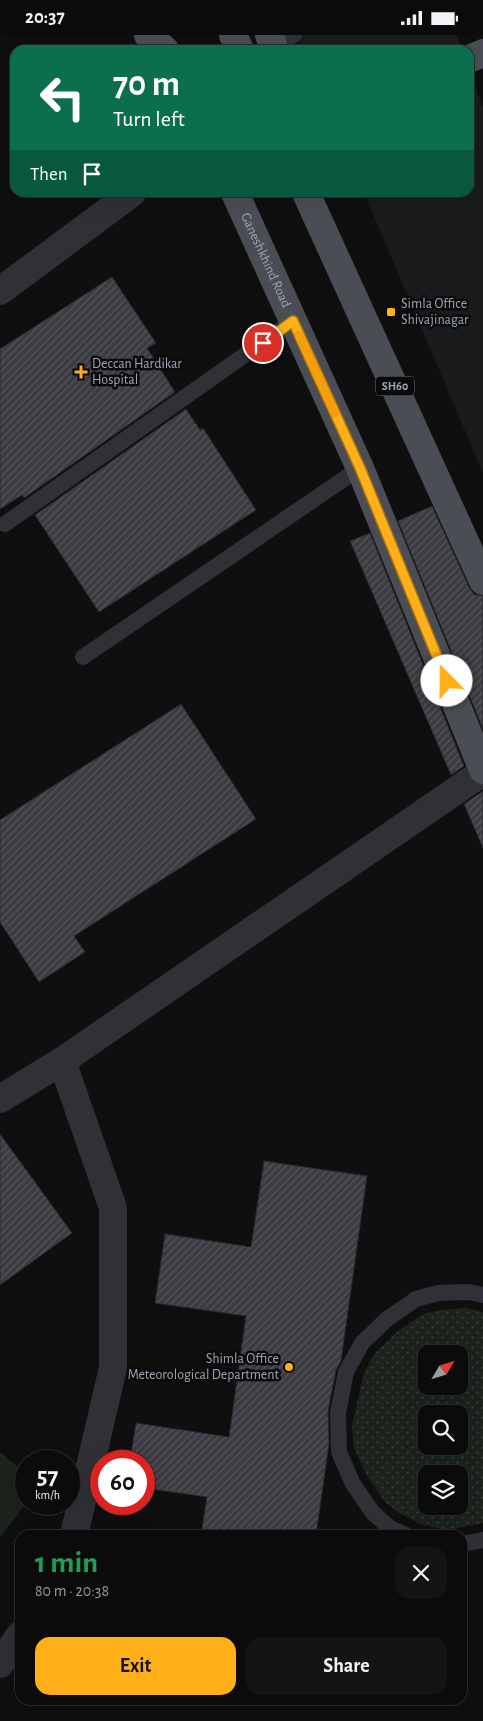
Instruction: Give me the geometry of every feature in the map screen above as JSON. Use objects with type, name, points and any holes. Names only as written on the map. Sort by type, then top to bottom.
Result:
[{"type":"main road","points":[[148,35],[159,45]]},
{"type":"main road","name":"Ganeshkhind Road","points":[[237,197],[360,468],[483,771]]},
{"type":"main road","name":"SH60","points":[[308,197],[362,312],[483,581]]},
{"type":"street","points":[[0,291],[127,197]]},
{"type":"street","points":[[0,1099],[62,1061],[483,771]]},
{"type":"street","points":[[62,1061],[113,1208],[113,1368],[75,1530]]},
{"type":"street","points":[[0,1664],[15,1642]]},
{"type":"lane","points":[[5,524],[293,321]]},
{"type":"lane","points":[[83,657],[360,468]]},
{"type":"lane","points":[[395,1530],[372,1513],[353,1484],[338,1452],[338,1413],[346,1372],[362,1343],[387,1319],[416,1299],[438,1293],[468,1292],[483,1295]]},
{"type":"lane","points":[[467,1543],[483,1540]]},
{"type":"shaded area","points":[[298,35],[457,35],[460,45],[302,45]]},
{"type":"shaded area","points":[[474,82],[483,108],[483,473],[366,197],[474,197]]},
{"type":"shaded area","points":[[466,1308],[483,1312],[483,1523],[447,1530],[423,1525],[399,1513],[385,1502],[367,1476],[354,1448],[352,1425],[364,1373],[375,1353],[397,1332],[423,1314],[440,1310]]},
{"type":"shaded area","points":[[0,1452],[15,1464],[15,1515],[17,1515],[0,1537]]},
{"type":"building","name":"Deccan Hardikar Hospital","points":[[112,277],[156,343],[147,348],[175,392],[24,498],[22,495],[0,509],[0,349]]},
{"type":"building","points":[[186,409],[200,430],[203,428],[256,510],[99,612],[35,515]]},
{"type":"building","points":[[432,506],[469,587],[474,594],[483,596],[483,729],[398,521]]},
{"type":"building","points":[[370,533],[464,766],[451,775],[350,541]]},
{"type":"building","points":[[181,704],[256,819],[74,936],[85,952],[39,982],[0,922],[0,820]]},
{"type":"building","points":[[483,791],[483,848],[464,804]]},
{"type":"building","points":[[0,1134],[72,1233],[0,1285]]},
{"type":"building","name":"Shimla Office Meteorological Department","points":[[264,1161],[367,1176],[341,1361],[336,1370],[328,1411],[329,1444],[317,1530],[202,1530],[207,1497],[155,1490],[155,1450],[132,1450],[136,1423],[229,1437],[246,1316],[155,1303],[165,1234],[251,1247]]},
{"type":"slow traffic","points":[[299,335],[335,413]]},
{"type":"place","name":"Simla Office Shivajinagar","points":[[391,312]]},
{"type":"place","name":"Deccan Hardikar Hospital","points":[[81,372]]},
{"type":"place","name":"Shimla Office Meteorological Department","points":[[289,1367]]},
{"type":"route","points":[[263,343],[293,321],[360,468],[447,681]]}]
